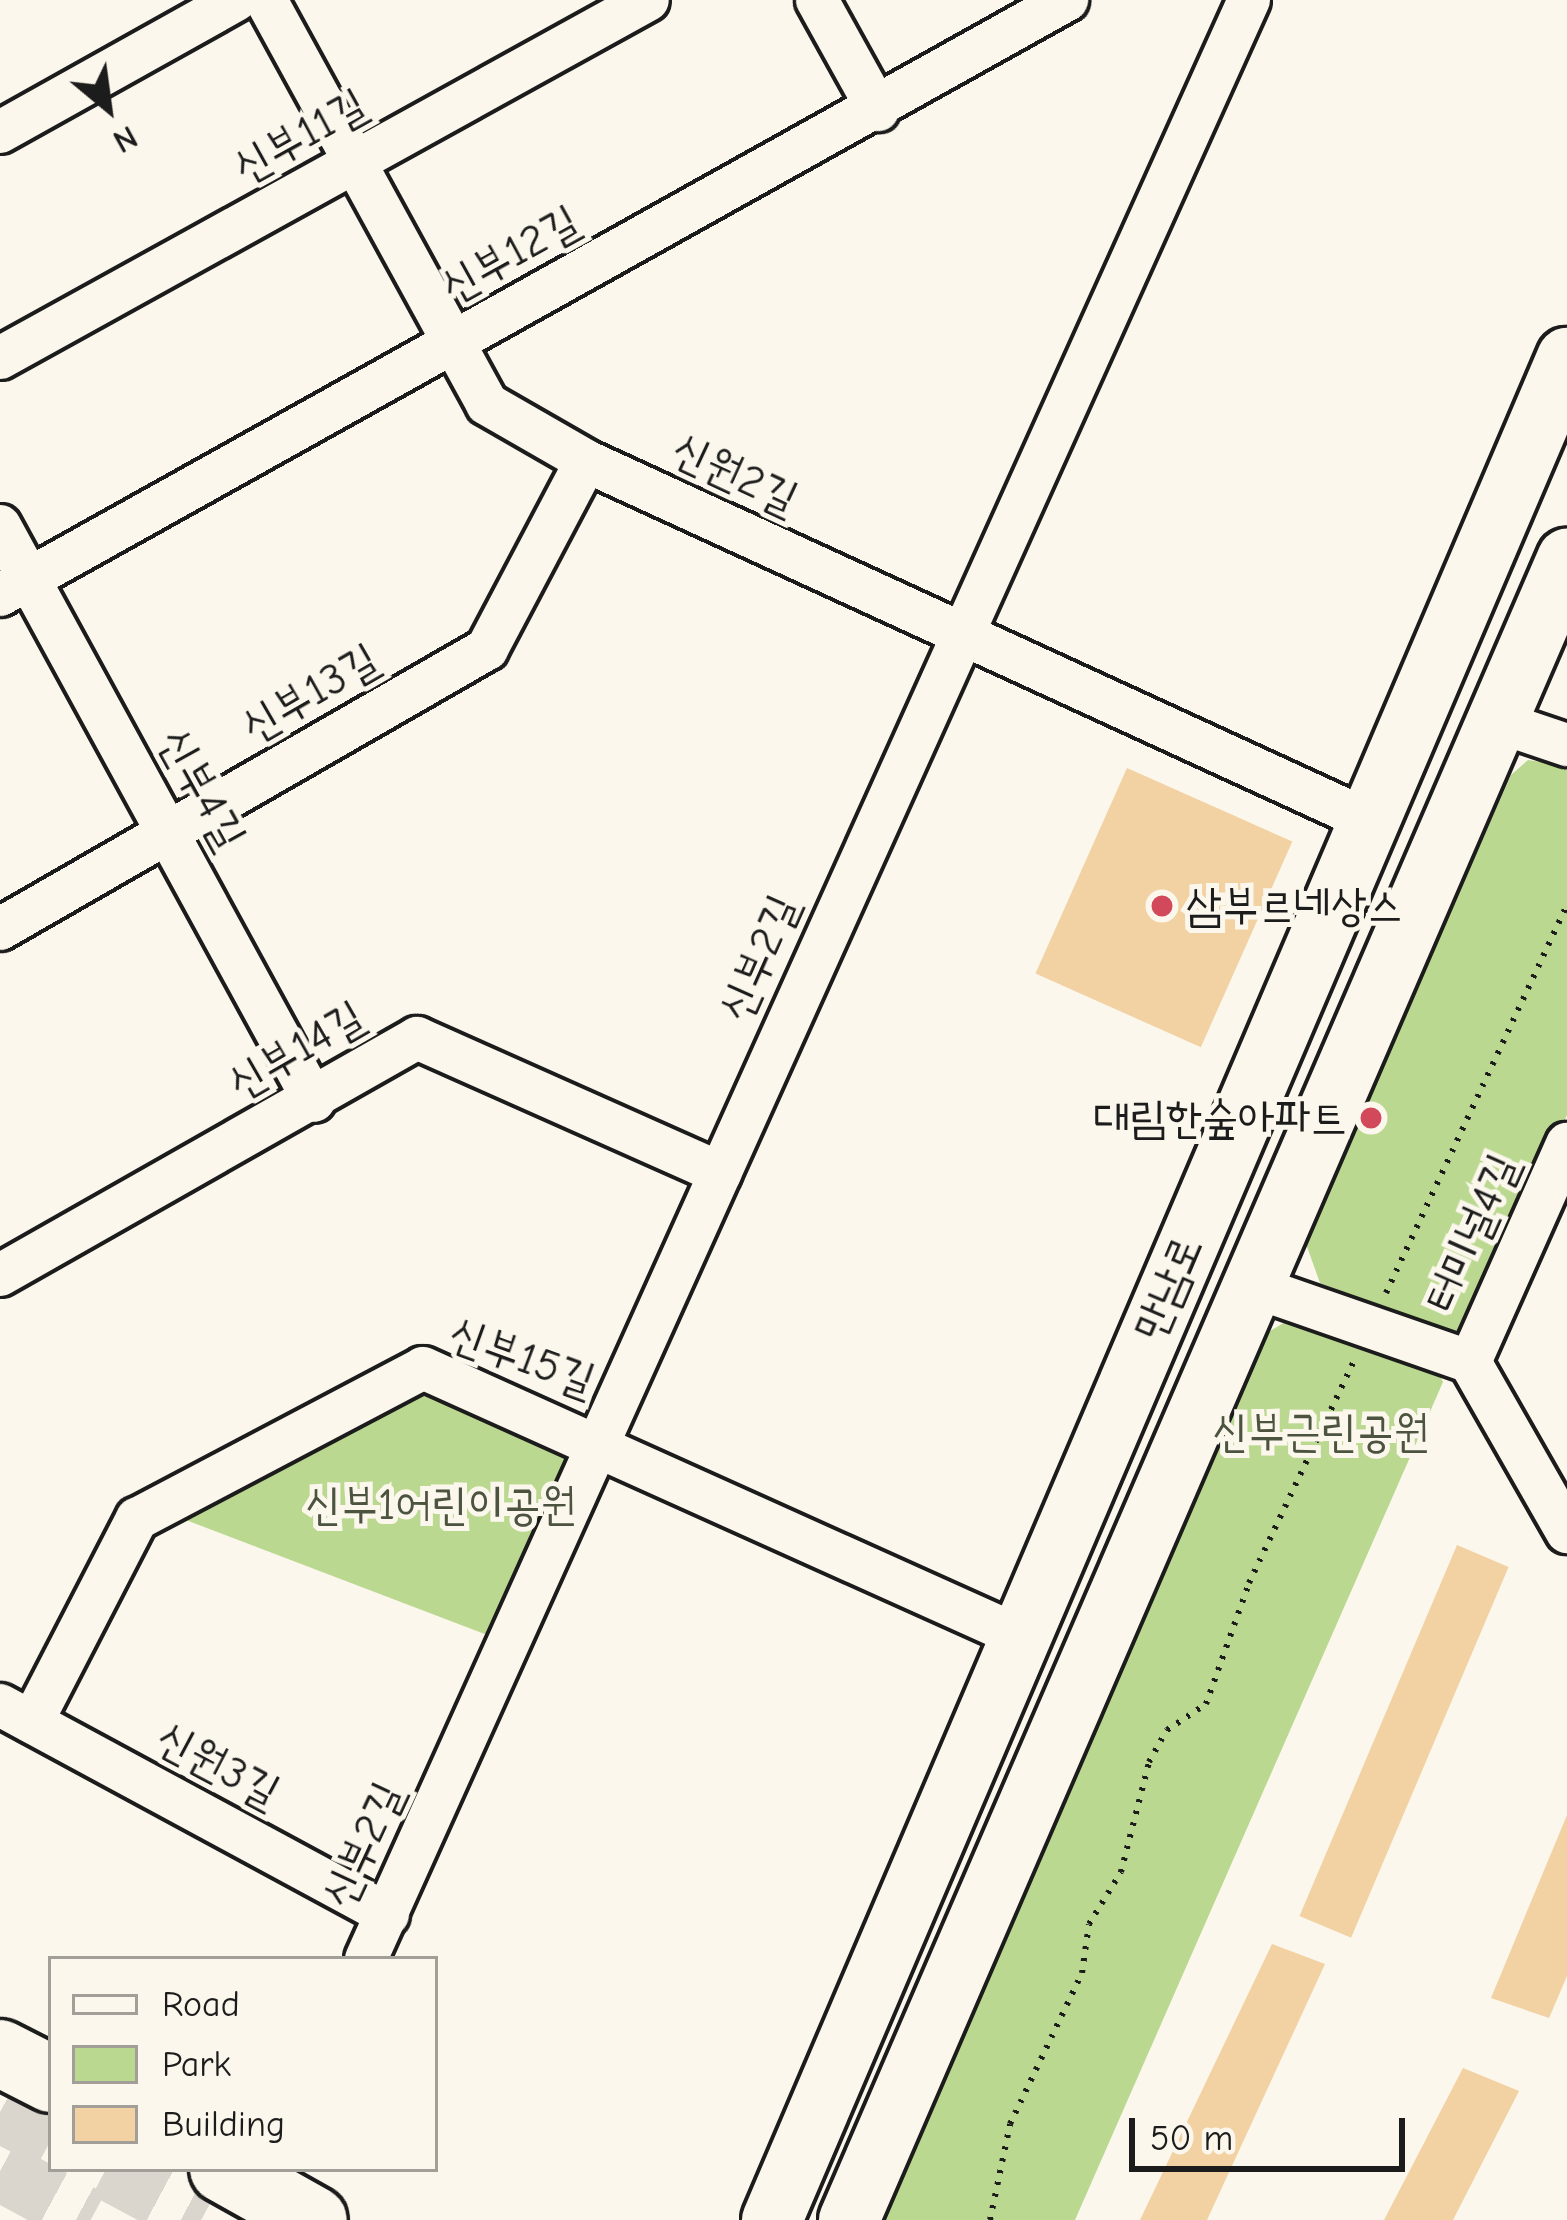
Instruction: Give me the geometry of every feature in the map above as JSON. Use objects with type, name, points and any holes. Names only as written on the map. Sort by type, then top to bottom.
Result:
[{"type":"main road","name":"만남로","points":[[772,2217],[1365,819],[1567,358]]},
{"type":"main road","name":"만남로","points":[[849,2220],[1258,1288],[1567,559]]},
{"type":"main road","points":[[0,2053],[48,2077]]},
{"type":"main road","points":[[257,2186],[314,2220]]},
{"type":"street","points":[[0,132],[236,0]]},
{"type":"street","name":"신원2길","points":[[266,0],[487,404],[586,461],[1365,819]]},
{"type":"street","name":"신부11길","points":[[0,358],[648,0]]},
{"type":"street","points":[[818,0],[878,110]]},
{"type":"street","name":"신부12길","points":[[14,588],[878,110],[1067,0]]},
{"type":"street","name":"신부2길","points":[[368,1956],[603,1440],[958,632],[1249,0]]},
{"type":"street","name":"신부13길","points":[[0,929],[487,649],[586,461]]},
{"type":"street","name":"신부4길","points":[[0,526],[14,588],[170,834],[314,1101]]},
{"type":"street","points":[[1499,722],[1567,745]]},
{"type":"street","name":"신부14길","points":[[0,1275],[314,1101],[417,1038],[720,1173]]},
{"type":"street","name":"터미널4길","points":[[1470,1362],[1557,1198],[1567,1144]]},
{"type":"street","points":[[1258,1288],[1470,1362],[1567,1532]]},
{"type":"street","name":"신부15길","points":[[16,1714],[137,1519],[423,1368],[603,1440],[1021,1637]]},
{"type":"street","name":"신원3길","points":[[16,1714],[388,1915]]},
{"type":"path","points":[[990,2220],[1010,2124],[1082,1973],[1089,1924],[1121,1872],[1149,1762],[1167,1730],[1206,1704],[1249,1583],[1567,905]]},
{"type":"green space","name":"신부근린공원","points":[[1528,760],[1567,766],[1567,1115],[1479,1323],[1453,1334],[1320,1283],[1305,1241],[1511,775]]},
{"type":"green space","name":"신부근린공원","points":[[1297,1315],[1433,1363],[1443,1382],[1075,2220],[881,2220],[1263,1335]]},
{"type":"green space","name":"신부1어린이공원","points":[[422,1384],[577,1443],[503,1641],[178,1517]]},
{"type":"building","name":"삼부르네상스","points":[[1127,768],[1292,842],[1201,1047],[1035,974]]},
{"type":"building","points":[[1457,1545],[1509,1567],[1351,1938],[1300,1916]]},
{"type":"building","points":[[1567,1815],[1567,1976],[1549,2018],[1491,1998]]},
{"type":"building","points":[[1272,1944],[1325,1964],[1207,2220],[1140,2220]]},
{"type":"building","points":[[1463,2068],[1519,2091],[1453,2220],[1384,2220]]},
{"type":"tunnel","points":[[0,2112],[48,2137]]},
{"type":"tunnel","points":[[0,2171],[91,2220]]},
{"type":"tunnel","points":[[112,2172],[201,2220]]},
{"type":"place","name":"삼부르네상스","points":[[1162,906]]},
{"type":"place","name":"대림한숲아파트","points":[[1371,1118]]}]
